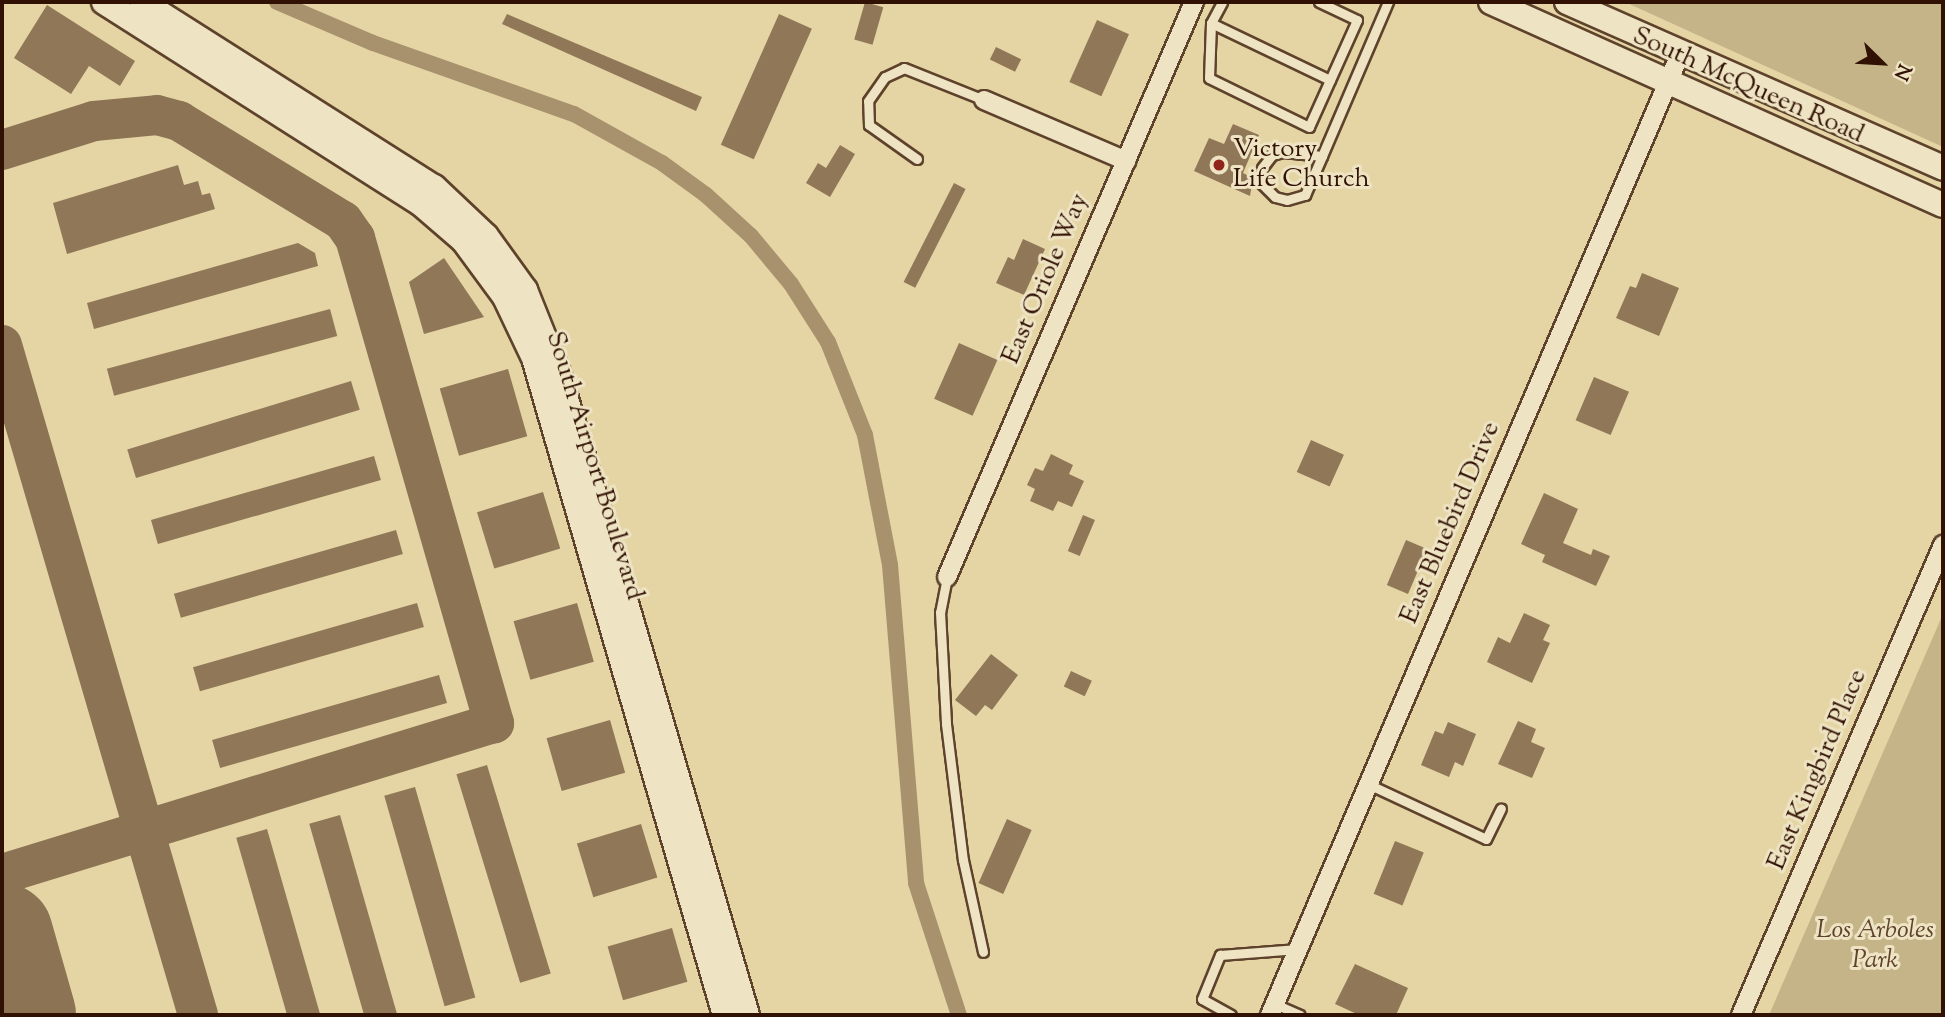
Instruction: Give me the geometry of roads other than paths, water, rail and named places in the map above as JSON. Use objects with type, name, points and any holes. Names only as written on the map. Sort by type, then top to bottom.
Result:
[{"type":"street","name":"South Airport Boulevard","points":[[104,2],[365,154],[434,187],[478,228],[508,263],[538,316],[747,1015]]},
{"type":"street","name":"South Airport Boulevard","points":[[142,2],[365,154],[463,240],[487,270],[521,327],[725,1015]]},
{"type":"street","name":"South McQueen Road","points":[[1491,2],[1667,84],[1943,205]]},
{"type":"street","name":"South McQueen Road","points":[[1567,2],[1943,168]]},
{"type":"street","name":"East Oriole Way","points":[[947,577],[1126,160],[1190,3]]},
{"type":"street","name":"East Bluebird Drive","points":[[1272,1009],[1681,52]]},
{"type":"street","points":[[984,100],[1126,160]]},
{"type":"street","name":"East Kingbird Place","points":[[1741,1015],[1943,545]]},
{"type":"lane","points":[[1222,2],[1211,23],[1209,78],[1309,127],[1357,20],[1319,2]]},
{"type":"lane","points":[[1322,156],[1283,152],[1272,155],[1262,168],[1260,182],[1275,197],[1287,200],[1305,195],[1322,156],[1388,2]]},
{"type":"lane","points":[[1211,23],[1330,79]]},
{"type":"lane","points":[[917,159],[869,125],[868,101],[885,77],[904,68],[984,100]]},
{"type":"lane","points":[[947,577],[940,612],[946,724],[963,860],[983,952]]},
{"type":"lane","points":[[1368,784],[1486,839],[1501,808]]},
{"type":"lane","points":[[1231,1015],[1202,999],[1220,955],[1298,949]]},
{"type":"lane","points":[[1272,1009],[1300,1015]]},
{"type":"waterway","points":[[277,2],[373,43],[574,114],[662,163],[706,195],[751,236],[791,284],[828,342],[865,435],[890,565],[916,883],[959,1015]]},
{"type":"place","name":"Victory Life Church","points":[[1219,165]]},
{"type":"park label","name":"Los Arboles Park","points":[[1875,946]]}]
